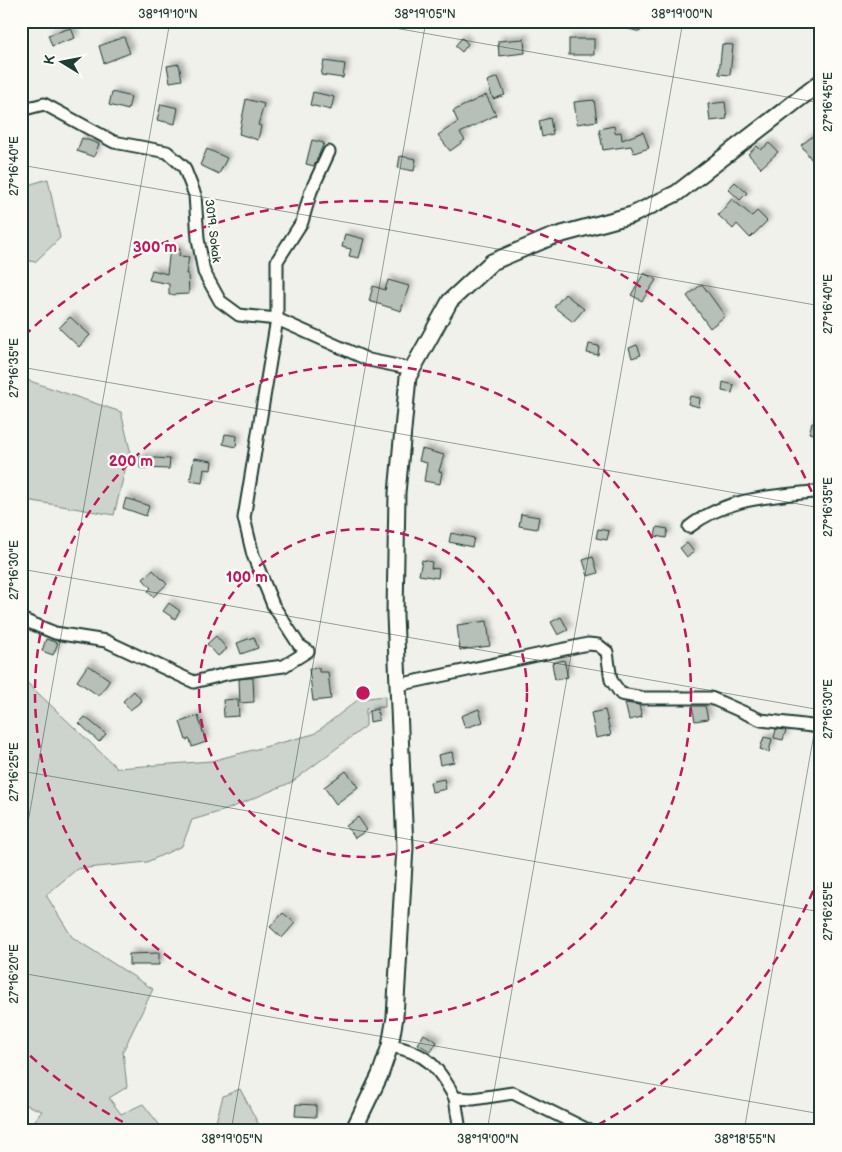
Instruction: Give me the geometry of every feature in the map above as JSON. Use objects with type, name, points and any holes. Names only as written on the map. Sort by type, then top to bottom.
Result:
[{"type":"street","points":[[353,1131],[368,1102],[390,1046],[395,1017],[405,848],[395,615],[397,493],[408,377],[450,301],[492,262],[551,236],[632,215],[677,193],[821,82]]},
{"type":"street","name":"3019. Sokak","points":[[21,110],[44,104],[114,142],[167,152],[184,167],[195,195],[198,239],[204,272],[220,301],[239,315],[277,320],[369,360],[412,369]]},
{"type":"street","points":[[21,619],[55,633],[106,641],[194,682],[230,673],[284,666],[308,651],[299,645],[273,605],[253,555],[244,518],[277,320],[277,261],[302,222],[328,152]]},
{"type":"street","points":[[689,527],[707,513],[731,503],[821,491]]},
{"type":"street","points":[[398,685],[556,650],[588,644],[598,645],[607,652],[611,680],[621,694],[644,698],[711,698],[761,720],[812,726],[821,729]]},
{"type":"street","points":[[390,1046],[403,1048],[426,1058],[441,1073],[455,1098],[460,1131]]},
{"type":"street","points":[[455,1098],[474,1099],[513,1093],[590,1131]]},
{"type":"shaded area","points":[[48,179],[60,238],[35,262],[21,259],[21,187]]},
{"type":"shaded area","points":[[21,378],[121,412],[130,450],[114,515],[21,499]]},
{"type":"shaded area","points":[[21,677],[117,768],[211,761],[314,734],[359,699],[385,696],[385,707],[366,709],[366,726],[292,782],[226,810],[192,820],[182,846],[147,862],[77,869],[46,895],[72,937],[153,989],[123,1051],[127,1087],[109,1098],[121,1114],[143,1104],[162,1128],[214,1129],[223,1096],[240,1089],[259,1125],[257,1131],[27,1131],[42,1111],[21,1103]]},
{"type":"building","points":[[612,21],[642,21],[640,32],[611,24]]},
{"type":"building","points":[[71,28],[75,38],[52,46],[48,35]]},
{"type":"building","points":[[124,37],[130,53],[104,63],[99,46]]},
{"type":"building","points":[[462,38],[468,44],[462,52],[455,46]]},
{"type":"building","points":[[524,39],[525,53],[499,56],[498,41]]},
{"type":"building","points":[[569,39],[594,39],[594,55],[569,55]]},
{"type":"building","points":[[722,44],[733,45],[730,75],[719,74]]},
{"type":"building","points":[[324,61],[345,64],[343,78],[321,75]]},
{"type":"building","points":[[179,64],[182,80],[170,82],[167,66]]},
{"type":"building","points":[[498,77],[505,95],[493,99],[487,81]]},
{"type":"building","points":[[112,92],[131,97],[128,110],[109,105]]},
{"type":"building","points":[[313,92],[334,97],[331,110],[310,105]]},
{"type":"building","points":[[486,95],[496,115],[460,133],[465,140],[450,151],[438,135],[458,122],[453,111]]},
{"type":"building","points":[[246,99],[264,104],[258,125],[261,126],[258,140],[239,134]]},
{"type":"building","points":[[594,100],[597,121],[577,124],[574,102]]},
{"type":"building","points":[[725,102],[727,119],[710,121],[708,104]]},
{"type":"building","points":[[161,104],[178,108],[175,124],[157,120]]},
{"type":"building","points":[[550,118],[553,134],[542,137],[539,121]]},
{"type":"building","points":[[614,126],[615,133],[621,132],[622,140],[643,132],[649,148],[634,153],[631,146],[603,150],[599,129]]},
{"type":"building","points":[[821,130],[821,158],[814,163],[801,145]]},
{"type":"building","points":[[82,138],[99,144],[94,157],[77,151]]},
{"type":"building","points":[[312,140],[324,143],[314,166],[306,164]]},
{"type":"building","points":[[769,143],[778,152],[761,168],[748,154],[757,146],[761,150]]},
{"type":"building","points":[[207,149],[227,158],[219,174],[200,165]]},
{"type":"building","points":[[400,156],[416,159],[414,171],[398,168]]},
{"type":"building","points":[[735,182],[747,193],[740,200],[728,189]]},
{"type":"building","points":[[732,199],[752,216],[757,211],[767,221],[750,238],[737,224],[733,229],[718,215]]},
{"type":"building","points":[[345,234],[364,239],[359,258],[349,256],[351,249],[342,247]]},
{"type":"building","points":[[170,248],[180,249],[179,256],[189,257],[186,274],[188,274],[189,294],[169,295],[169,284],[149,280],[152,270],[167,274]]},
{"type":"building","points":[[644,273],[656,280],[642,301],[631,295]]},
{"type":"building","points":[[388,280],[409,286],[401,311],[369,301],[373,286],[385,290]]},
{"type":"building","points":[[702,284],[725,316],[710,328],[687,296]]},
{"type":"building","points":[[565,294],[584,309],[573,322],[554,307]]},
{"type":"building","points":[[70,317],[90,335],[79,347],[59,328]]},
{"type":"building","points":[[589,344],[599,346],[598,355],[587,353]]},
{"type":"building","points":[[637,345],[641,355],[632,358],[629,348]]},
{"type":"building","points":[[723,382],[734,385],[732,393],[722,391]]},
{"type":"building","points":[[690,396],[700,398],[699,407],[688,404]]},
{"type":"building","points":[[812,423],[821,425],[821,436],[809,433]]},
{"type":"building","points":[[225,434],[237,436],[236,447],[223,444]]},
{"type":"building","points":[[422,449],[444,455],[439,471],[442,472],[440,484],[424,481],[427,463],[419,461]]},
{"type":"building","points":[[140,457],[170,459],[169,469],[140,468]]},
{"type":"building","points":[[194,458],[212,461],[211,470],[204,469],[202,483],[190,481]]},
{"type":"building","points":[[126,498],[149,506],[146,516],[123,508]]},
{"type":"building","points":[[521,514],[539,517],[537,529],[519,526]]},
{"type":"building","points":[[657,527],[668,529],[666,538],[655,536]]},
{"type":"building","points":[[598,529],[609,531],[607,540],[596,538]]},
{"type":"building","points":[[451,533],[474,538],[472,547],[449,542]]},
{"type":"building","points":[[687,543],[694,552],[687,557],[680,548]]},
{"type":"building","points":[[593,557],[598,573],[588,576],[583,560]]},
{"type":"building","points":[[422,560],[432,562],[431,568],[439,569],[438,578],[419,575]]},
{"type":"building","points":[[153,570],[167,584],[153,597],[148,591],[151,588],[143,579]]},
{"type":"building","points":[[169,603],[180,611],[175,619],[163,611]]},
{"type":"building","points":[[561,617],[568,630],[558,635],[551,622]]},
{"type":"building","points":[[487,621],[490,646],[460,650],[457,625]]},
{"type":"building","points":[[216,636],[227,649],[218,656],[207,644]]},
{"type":"building","points":[[254,637],[258,648],[241,654],[237,643]]},
{"type":"building","points":[[46,639],[58,643],[53,655],[42,651]]},
{"type":"building","points":[[564,660],[568,677],[555,680],[552,663]]},
{"type":"building","points":[[88,665],[110,680],[99,696],[77,681]]},
{"type":"building","points":[[319,668],[319,672],[328,672],[331,699],[313,701],[309,669]]},
{"type":"building","points":[[253,678],[254,702],[240,703],[239,679]]},
{"type":"building","points":[[134,691],[142,701],[130,710],[123,701]]},
{"type":"building","points":[[238,699],[239,716],[224,717],[223,700]]},
{"type":"building","points":[[625,703],[639,705],[642,717],[629,720]]},
{"type":"building","points":[[692,706],[705,706],[708,719],[695,721]]},
{"type":"building","points":[[377,709],[379,720],[370,722],[369,711]]},
{"type":"building","points":[[479,709],[483,722],[465,728],[461,716]]},
{"type":"building","points":[[605,710],[611,735],[596,738],[591,713]]},
{"type":"building","points":[[198,716],[206,742],[192,747],[190,739],[186,740],[180,722]]},
{"type":"building","points":[[85,717],[106,734],[99,742],[79,723]]},
{"type":"building","points":[[776,729],[786,730],[783,740],[774,738]]},
{"type":"building","points":[[764,737],[772,739],[769,752],[760,749]]},
{"type":"building","points":[[452,752],[454,762],[440,765],[438,755]]},
{"type":"building","points":[[346,771],[358,787],[336,804],[324,787]]},
{"type":"building","points":[[444,779],[446,789],[432,792],[430,782]]},
{"type":"building","points":[[358,817],[367,830],[355,838],[346,826]]},
{"type":"building","points":[[283,913],[295,923],[282,938],[270,927]]},
{"type":"building","points":[[159,953],[159,965],[129,965],[129,954]]},
{"type":"building","points":[[424,1034],[437,1042],[431,1052],[418,1044]]},
{"type":"building","points":[[296,1104],[316,1105],[316,1117],[295,1116]]}]
